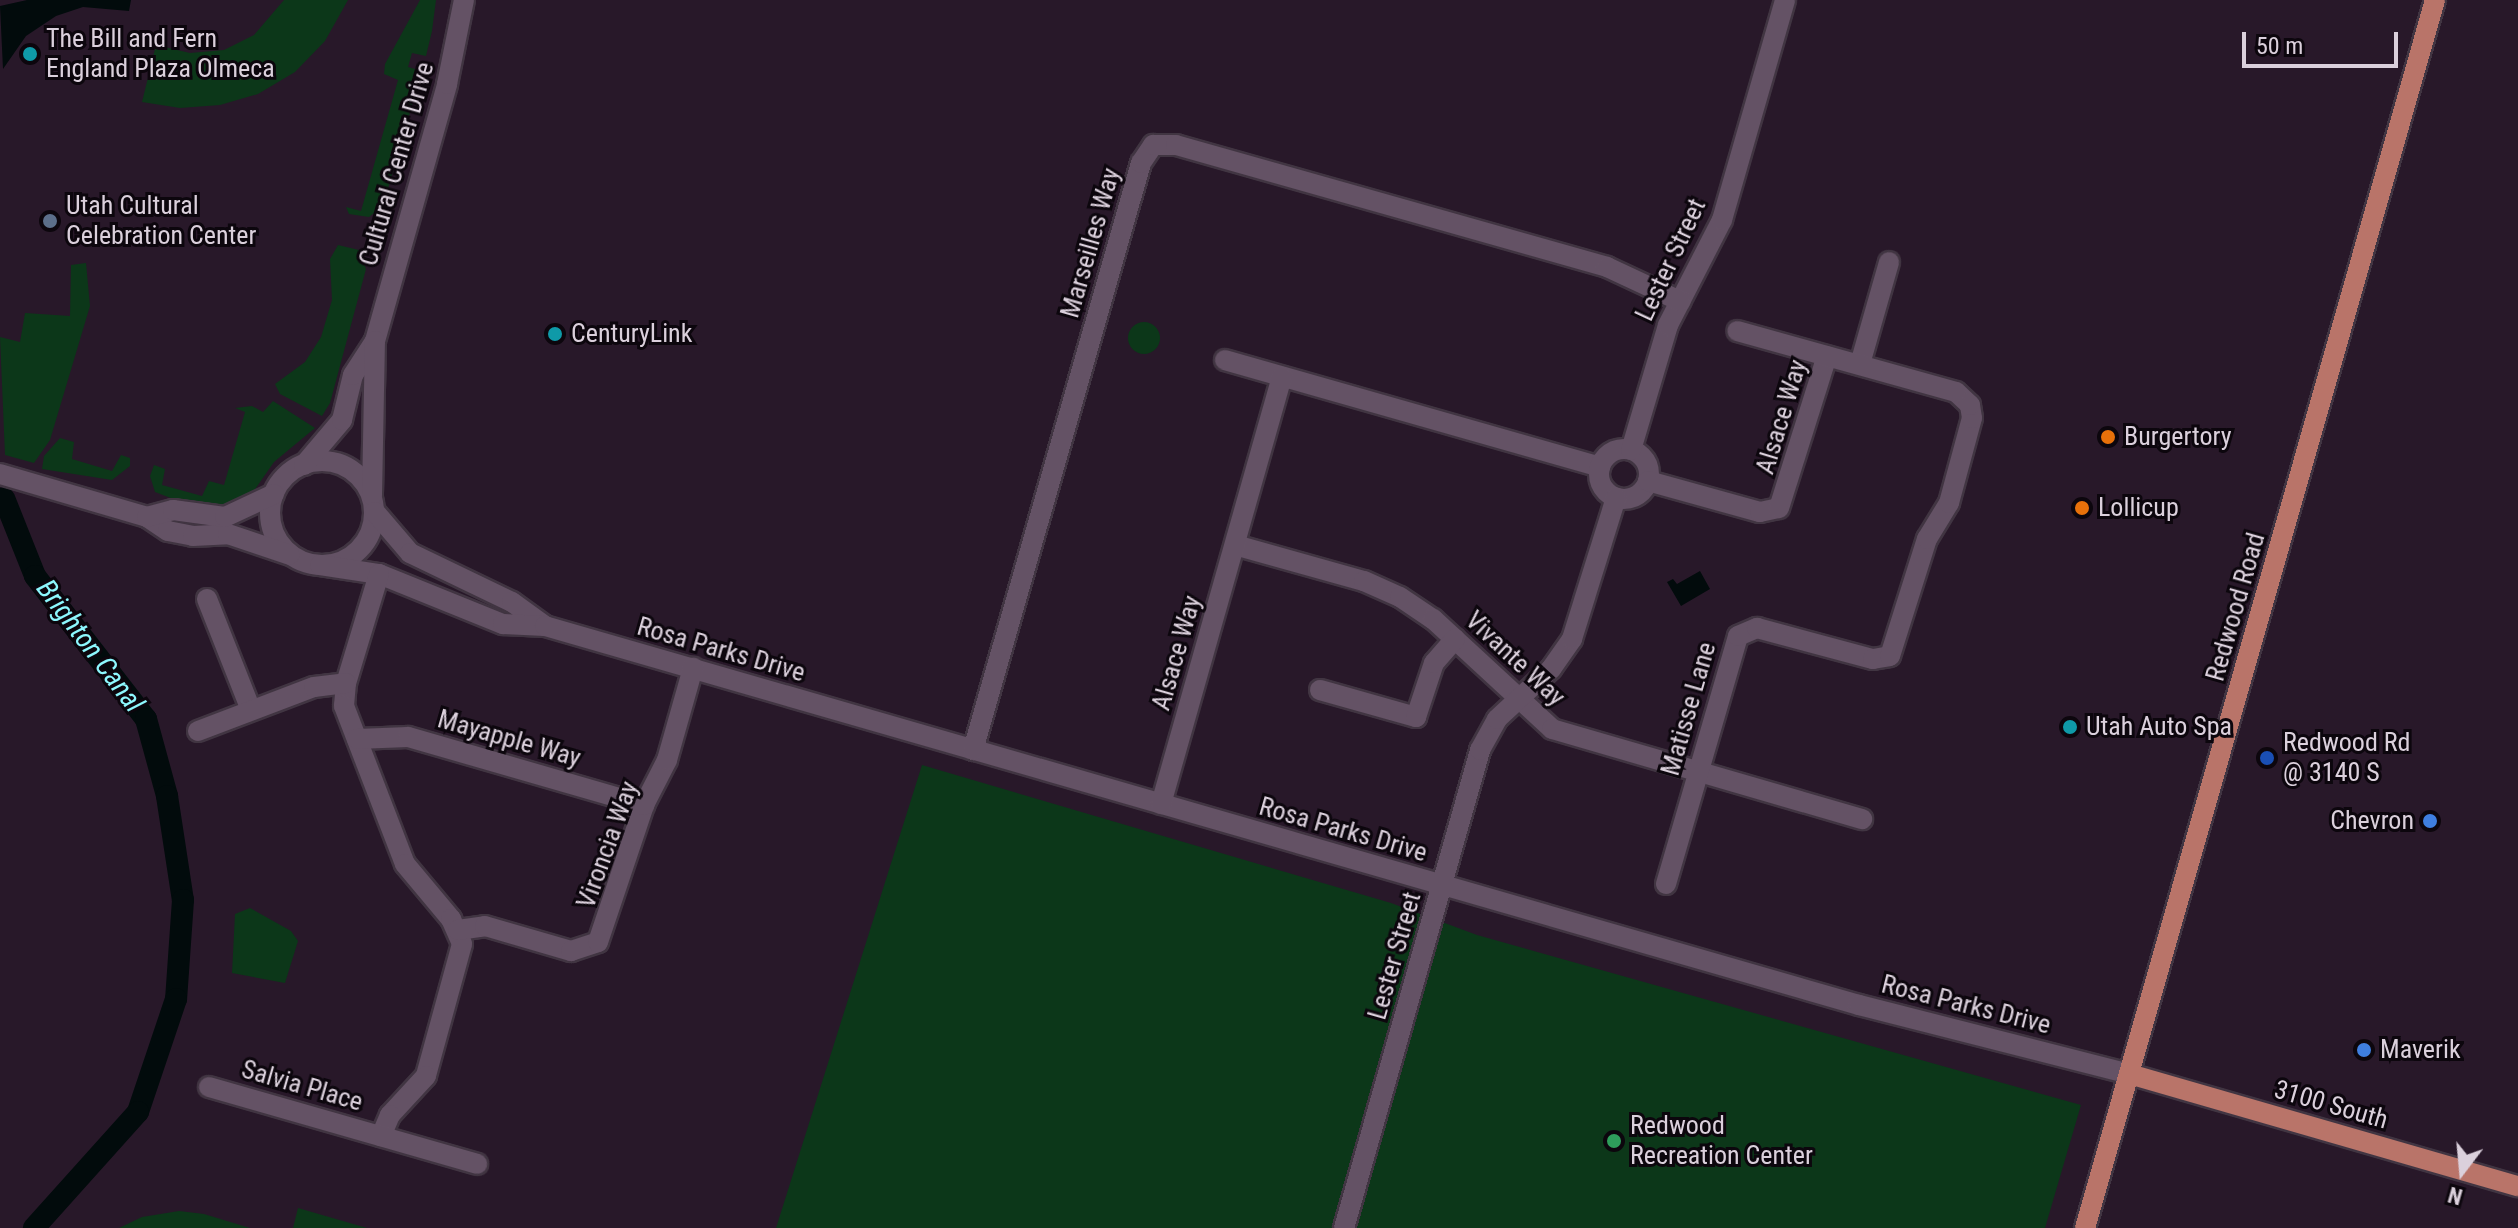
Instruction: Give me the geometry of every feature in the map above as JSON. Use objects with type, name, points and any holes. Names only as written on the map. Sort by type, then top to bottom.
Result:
[{"type":"main road","name":"Redwood Road","points":[[2085,1228],[2435,0]]},
{"type":"main road","name":"3100 South","points":[[2129,1074],[2518,1186]]},
{"type":"street","name":"Cultural Center Drive","points":[[373,505],[375,341],[450,74],[464,0]]},
{"type":"street","name":"Lester Street","points":[[1631,450],[1659,347],[1722,220],[1785,0]]},
{"type":"street","name":"Marseilles Way","points":[[973,750],[1141,163],[1153,145],[1176,145],[1607,267],[1680,301]]},
{"type":"street","points":[[1860,364],[1889,262]]},
{"type":"street","points":[[1737,331],[1827,356]]},
{"type":"street","name":"Cultural Center Drive","points":[[304,465],[342,420],[353,375],[375,341]]},
{"type":"street","name":"Alsace Way","points":[[1648,481],[1760,512],[1774,511],[1785,497],[1827,356],[1956,392],[1970,405]]},
{"type":"street","points":[[1225,360],[1600,467]]},
{"type":"street","name":"Alsace Way","points":[[1161,804],[1282,377]]},
{"type":"street","name":"Matisse Lane","points":[[1666,884],[1742,632],[1762,629],[1873,659],[1885,659],[1894,651],[1927,539],[1949,503],[1971,425],[1970,405]]},
{"type":"street","points":[[1631,450],[1644,458],[1648,481],[1632,498],[1616,498],[1600,482],[1600,467],[1608,454],[1631,450]]},
{"type":"street","points":[[0,474],[147,517],[168,531],[228,534],[320,565],[359,551],[373,505],[345,467],[304,465],[274,494],[225,517],[173,510],[147,517]]},
{"type":"street","points":[[274,494],[271,522],[293,556]]},
{"type":"street","name":"Lester Street","points":[[1344,1228],[1480,750],[1497,719],[1551,669],[1572,639],[1616,498]]},
{"type":"street","name":"Rosa Parks Drive","points":[[373,505],[410,553],[512,602],[545,626]]},
{"type":"street","name":"Vivante Way","points":[[1235,545],[1382,588],[1433,619],[1552,729],[1697,774],[1862,819]]},
{"type":"street","name":"Rosa Parks Drive","points":[[320,565],[379,574],[503,624],[545,626],[1859,1005],[2129,1074]]},
{"type":"street","points":[[379,574],[346,683],[344,706],[405,864],[458,930],[462,948],[428,1071],[390,1115],[381,1136]]},
{"type":"street","points":[[207,599],[251,710]]},
{"type":"street","points":[[1320,690],[1416,717],[1434,663],[1455,639]]},
{"type":"street","name":"Vironcia Way","points":[[458,930],[485,926],[562,949],[591,948],[608,924],[644,805],[667,760],[693,668]]},
{"type":"street","points":[[198,731],[314,687],[346,683]]},
{"type":"street","name":"Mayapple Way","points":[[357,739],[408,737],[644,805]]},
{"type":"street","name":"Salvia Place","points":[[209,1087],[477,1164]]},
{"type":"green space","points":[[284,0],[348,0],[325,41],[295,72],[258,94],[220,105],[180,108],[142,102],[156,45],[190,53],[224,50],[254,35]]},
{"type":"green space","points":[[420,0],[436,0],[432,31],[426,56],[412,53],[408,67],[422,71],[383,206],[369,217],[349,214],[346,207],[361,211],[398,80],[384,74],[385,64]]},
{"type":"green space","points":[[338,245],[359,250],[366,269],[330,403],[322,416],[280,394],[275,384],[305,362],[321,337],[332,300],[330,259]]},
{"type":"green space","points":[[86,263],[90,306],[50,440],[34,463],[5,455],[0,337],[20,342],[25,313],[70,316],[71,265]]},
{"type":"green space","points":[[1144,322],[1156,326],[1160,338],[1156,350],[1144,354],[1132,350],[1128,338],[1132,326]]},
{"type":"green space","points":[[273,401],[315,428],[274,462],[249,498],[228,508],[197,508],[155,492],[150,476],[154,465],[165,469],[162,485],[202,496],[209,481],[224,485],[245,412],[235,408],[252,406],[263,412]]},
{"type":"green space","points":[[60,438],[74,442],[72,459],[112,471],[121,455],[130,458],[130,466],[112,480],[42,469],[44,456]]},
{"type":"green space","points":[[922,765],[1391,903],[1477,935],[2081,1105],[2045,1228],[776,1228]]},
{"type":"green space","points":[[250,908],[291,931],[298,941],[285,983],[232,973],[235,914]]},
{"type":"green space","points":[[298,1208],[367,1228],[293,1228]]},
{"type":"green space","points":[[179,1211],[204,1214],[250,1228],[119,1228],[142,1217]]},
{"type":"shaded area","points":[[27,0],[131,0],[129,11],[83,7],[56,16],[26,36],[3,69],[0,6]]},
{"type":"shaded area","points":[[1700,571],[1710,589],[1681,606],[1667,582],[1673,579],[1677,584]]},
{"type":"waterway","name":"Brighton Canal","points":[[4,498],[35,576],[146,719],[167,796],[183,900],[176,999],[138,1112],[34,1228]]},
{"type":"place","name":"The Bill and Fern England Plaza Olmeca","points":[[30,54]]},
{"type":"place","name":"Utah Cultural Celebration Center","points":[[50,221]]},
{"type":"place","name":"CenturyLink","points":[[555,334]]},
{"type":"place","name":"Burgertory","points":[[2108,437]]},
{"type":"place","name":"Lollicup","points":[[2082,508]]},
{"type":"place","name":"Utah Auto Spa","points":[[2070,727]]},
{"type":"place","name":"Redwood Rd @ 3140 S","points":[[2267,758]]},
{"type":"place","name":"Chevron","points":[[2430,821]]},
{"type":"place","name":"Maverik","points":[[2364,1050]]},
{"type":"place","name":"Redwood Recreation Center","points":[[1614,1141]]}]
